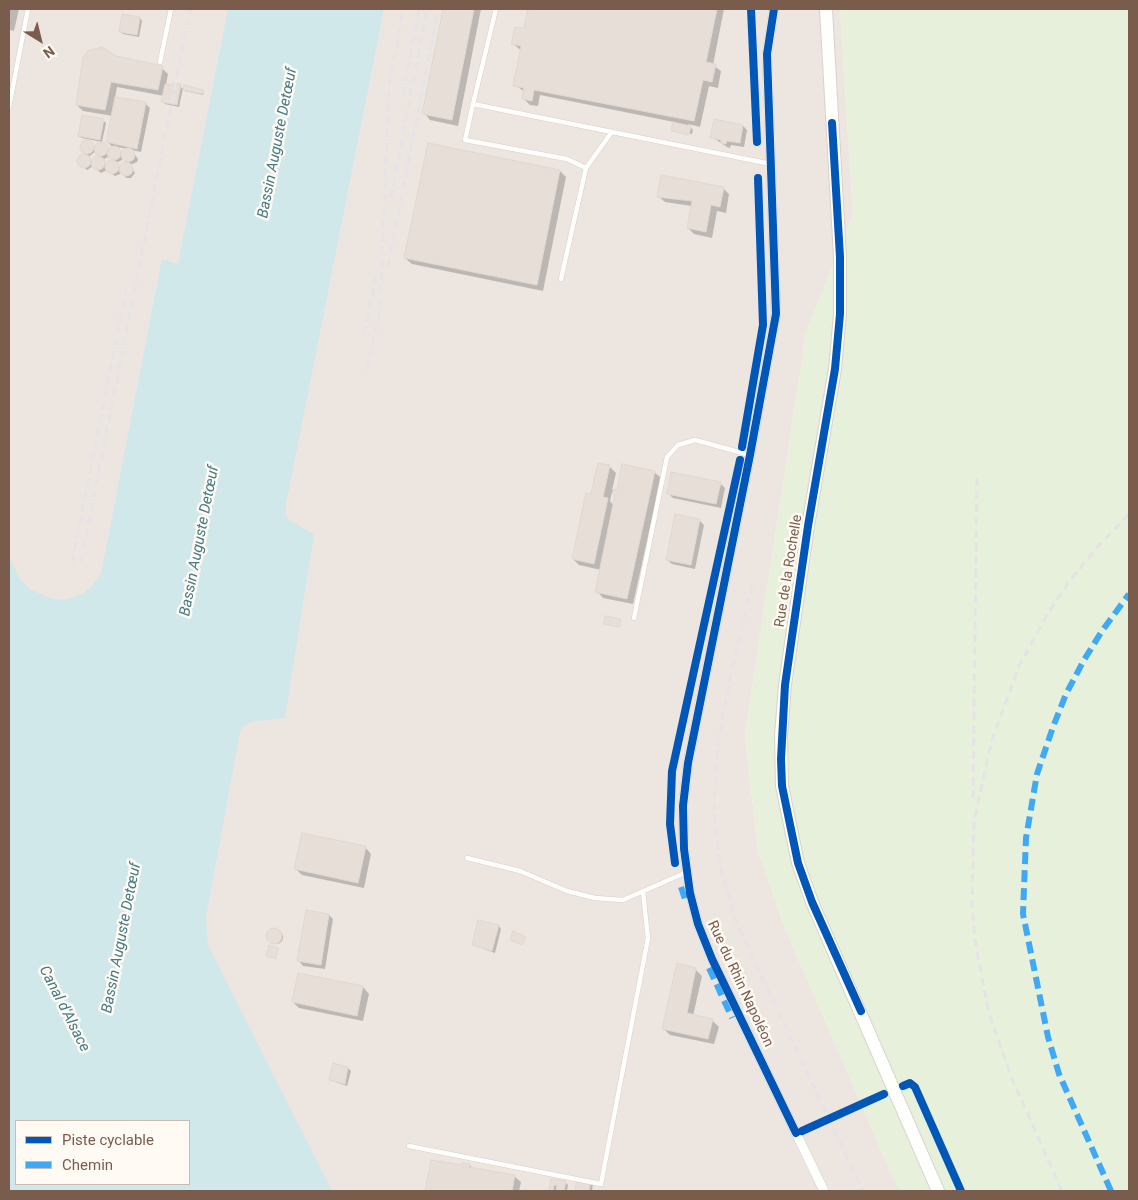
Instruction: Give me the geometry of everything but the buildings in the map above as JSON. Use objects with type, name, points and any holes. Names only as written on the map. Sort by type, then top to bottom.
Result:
[{"type":"main road","name":"Rue de la Rochelle","points":[[826,9],[840,257],[840,314],[835,369],[808,526],[785,686],[781,736],[782,786],[796,855],[812,902],[938,1191]]},
{"type":"street","name":"Rue du Rhin Napoléon","points":[[774,9],[767,54],[776,314],[750,455],[688,763],[683,806],[684,848],[698,924],[712,959],[824,1191]]},
{"type":"lane","points":[[9,107],[28,9]]},
{"type":"lane","points":[[160,62],[172,9]]},
{"type":"lane","points":[[496,9],[465,140],[567,159],[586,168]]},
{"type":"lane","points":[[473,104],[771,164]]},
{"type":"lane","points":[[561,279],[586,168],[611,133]]},
{"type":"lane","points":[[634,618],[667,457],[678,445],[695,440],[750,455]]},
{"type":"lane","points":[[467,858],[520,871],[567,891],[595,898],[622,900],[687,872]]},
{"type":"lane","points":[[409,1146],[601,1184],[648,938],[643,892]]},
{"type":"shaded area","points":[[9,9],[840,9],[853,215],[806,333],[745,735],[758,850],[784,926],[899,1191],[227,1191],[9,759]]},
{"type":"green space","points":[[840,9],[1129,9],[1129,1191],[899,1191],[784,926],[758,850],[745,735],[806,333],[853,215]]},
{"type":"water","points":[[228,9],[384,9],[286,504],[286,515],[289,520],[314,534],[285,718],[251,722],[244,726],[240,732],[206,917],[208,945],[332,1191],[9,1191],[9,557],[21,581],[31,590],[54,599],[68,599],[83,594],[101,574],[162,259],[178,264]]},
{"type":"railway","points":[[81,562],[190,9]]},
{"type":"railway","points":[[367,370],[380,308],[389,87],[403,9]]},
{"type":"railway","points":[[403,95],[419,9]]},
{"type":"railway","points":[[391,198],[427,9]]},
{"type":"railway","points":[[388,266],[438,9]]},
{"type":"railway","points":[[364,334],[376,276]]},
{"type":"railway","points":[[72,563],[126,291]]},
{"type":"railway","points":[[973,798],[977,473]]},
{"type":"railway","points":[[1062,1191],[1012,1079],[989,1013],[976,948],[972,904],[974,820],[992,740],[1019,666],[1047,615],[1068,583],[1095,550],[1129,514]]},
{"type":"railway","points":[[752,585],[730,678],[718,743],[714,809],[721,871],[737,924],[863,1191]]},
{"type":"marked path","points":[[1111,1191],[1059,1074],[1048,1037],[1023,914],[1026,838],[1037,774],[1066,694],[1102,631],[1129,594]]},
{"type":"marked path","points":[[681,887],[686,902]]},
{"type":"marked path","points":[[709,968],[732,1018]]},
{"type":"cycle path","points":[[751,9],[757,142]]},
{"type":"cycle path","points":[[774,9],[767,54],[776,314],[750,455],[688,763],[683,806],[684,849],[690,893],[698,924],[712,959],[796,1133]]},
{"type":"cycle path","points":[[832,123],[840,257],[840,314],[835,369],[808,526],[785,685],[781,759],[782,786],[798,863],[812,902],[861,1011]]},
{"type":"cycle path","points":[[742,447],[763,325],[758,178]]},
{"type":"cycle path","points":[[675,863],[670,824],[672,771],[740,460]]},
{"type":"cycle path","points":[[903,1086],[910,1083],[915,1087],[961,1191]]},
{"type":"cycle path","points":[[802,1131],[884,1094]]},
{"type":"water label","name":"Bassin Auguste Detœuf","points":[[278,143]]},
{"type":"water label","name":"Bassin Auguste Detœuf","points":[[200,541]]},
{"type":"water label","name":"Bassin Auguste Detœuf","points":[[122,938]]},
{"type":"water label","name":"Canal d'Alsace","points":[[64,1009]]}]
